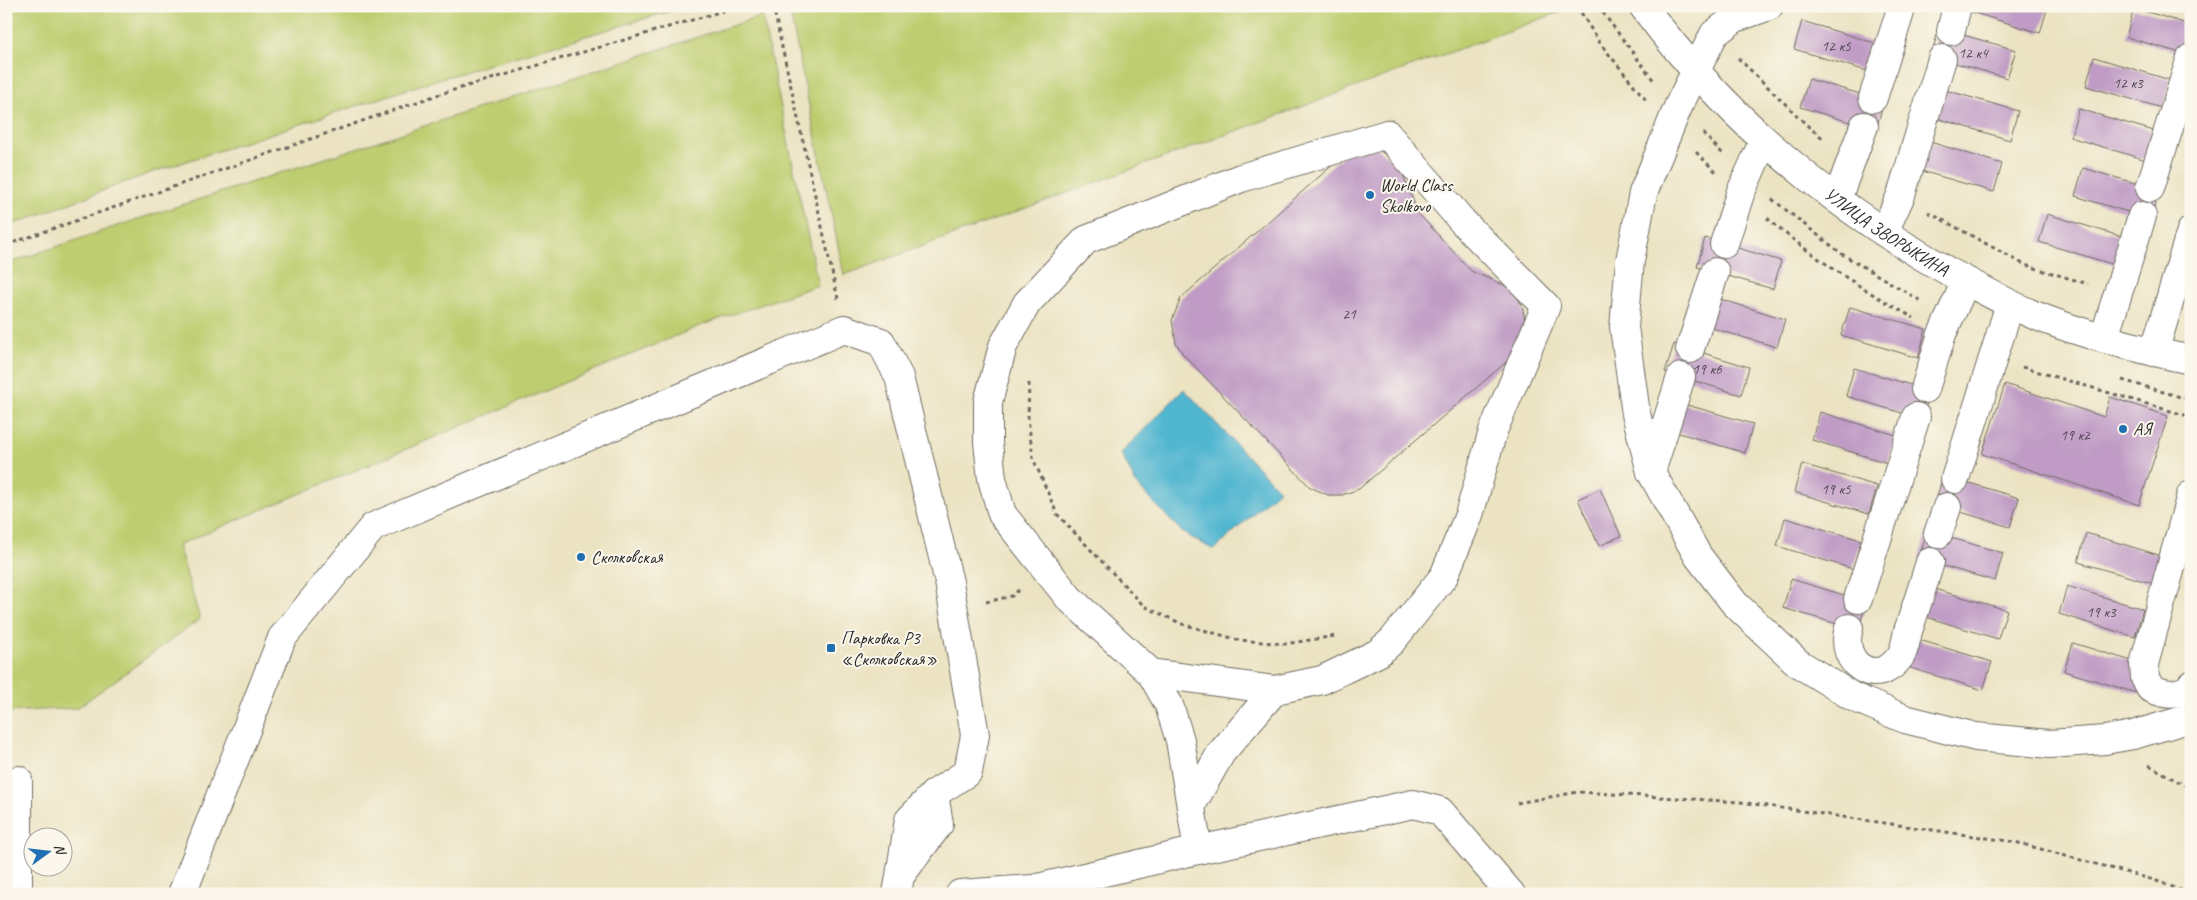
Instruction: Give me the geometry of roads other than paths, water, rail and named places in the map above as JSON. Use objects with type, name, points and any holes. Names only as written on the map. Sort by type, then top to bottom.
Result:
[{"type":"street","name":"УЛИЦА ЗВОРЫКИНА","points":[[1643,6],[1696,72],[1764,140],[1837,199],[1884,232],[1923,257],[2036,316],[2104,338],[2191,360]]},
{"type":"street","points":[[1769,6],[1735,18],[1714,34],[1678,107],[1643,193],[1630,261],[1624,327],[1636,414],[1651,472],[1698,556],[1735,604],[1798,663],[1872,706],[1905,719],[1976,737],[2050,744],[2124,736],[2191,718]]},
{"type":"street","points":[[1873,98],[1902,6]]},
{"type":"street","points":[[2150,188],[2191,58]]},
{"type":"street","points":[[1884,232],[1901,194],[1942,59]]},
{"type":"street","points":[[1837,199],[1864,126]]},
{"type":"street","points":[[1151,673],[1275,690],[1322,680],[1378,653],[1392,641],[1444,576],[1469,515],[1493,430],[1546,306],[1463,222],[1387,134],[1241,178],[1086,240],[1028,303],[1003,346],[988,402],[988,432],[992,479],[1002,514],[1069,598],[1151,673],[1169,705],[1180,740],[1192,804],[1198,850]]},
{"type":"street","points":[[1724,244],[1740,194],[1764,140]]},
{"type":"street","points":[[2104,338],[2142,216]]},
{"type":"street","points":[[2154,352],[2191,231]]},
{"type":"street","points":[[1690,349],[1715,272]]},
{"type":"street","points":[[1925,389],[1942,334],[1966,280]]},
{"type":"street","points":[[1955,479],[2010,304]]},
{"type":"street","points":[[182,894],[282,638],[373,526],[844,329],[881,342],[899,377],[949,582],[975,735],[968,772],[934,794],[909,820],[898,886]]},
{"type":"street","points":[[1651,472],[1681,377]]},
{"type":"street","points":[[1858,599],[1916,417]]},
{"type":"street","points":[[2191,495],[2144,664],[2145,678],[2150,688],[2164,694],[2176,695],[2189,689],[2191,685]]},
{"type":"street","points":[[1938,534],[1947,507]]},
{"type":"street","points":[[1849,628],[1846,638],[1850,659],[1863,670],[1876,673],[1890,668],[1901,656],[1930,562]]},
{"type":"street","points":[[1192,804],[1221,753],[1275,690]]},
{"type":"street","points":[[18,780],[18,894]]},
{"type":"street","points":[[960,894],[1033,889],[1198,850],[1413,804],[1440,811],[1511,894]]},
{"type":"water","points":[[1184,389],[1279,490],[1214,550],[1182,532],[1137,485],[1121,453]]},
{"type":"place","name":"World Class Skolkovo","points":[[1370,195]]},
{"type":"place","name":"АЯ","points":[[2123,429]]},
{"type":"place","name":"Сколковская","points":[[581,557]]},
{"type":"place","name":"Парковка P3 «Сколковская»","points":[[831,648]]}]
